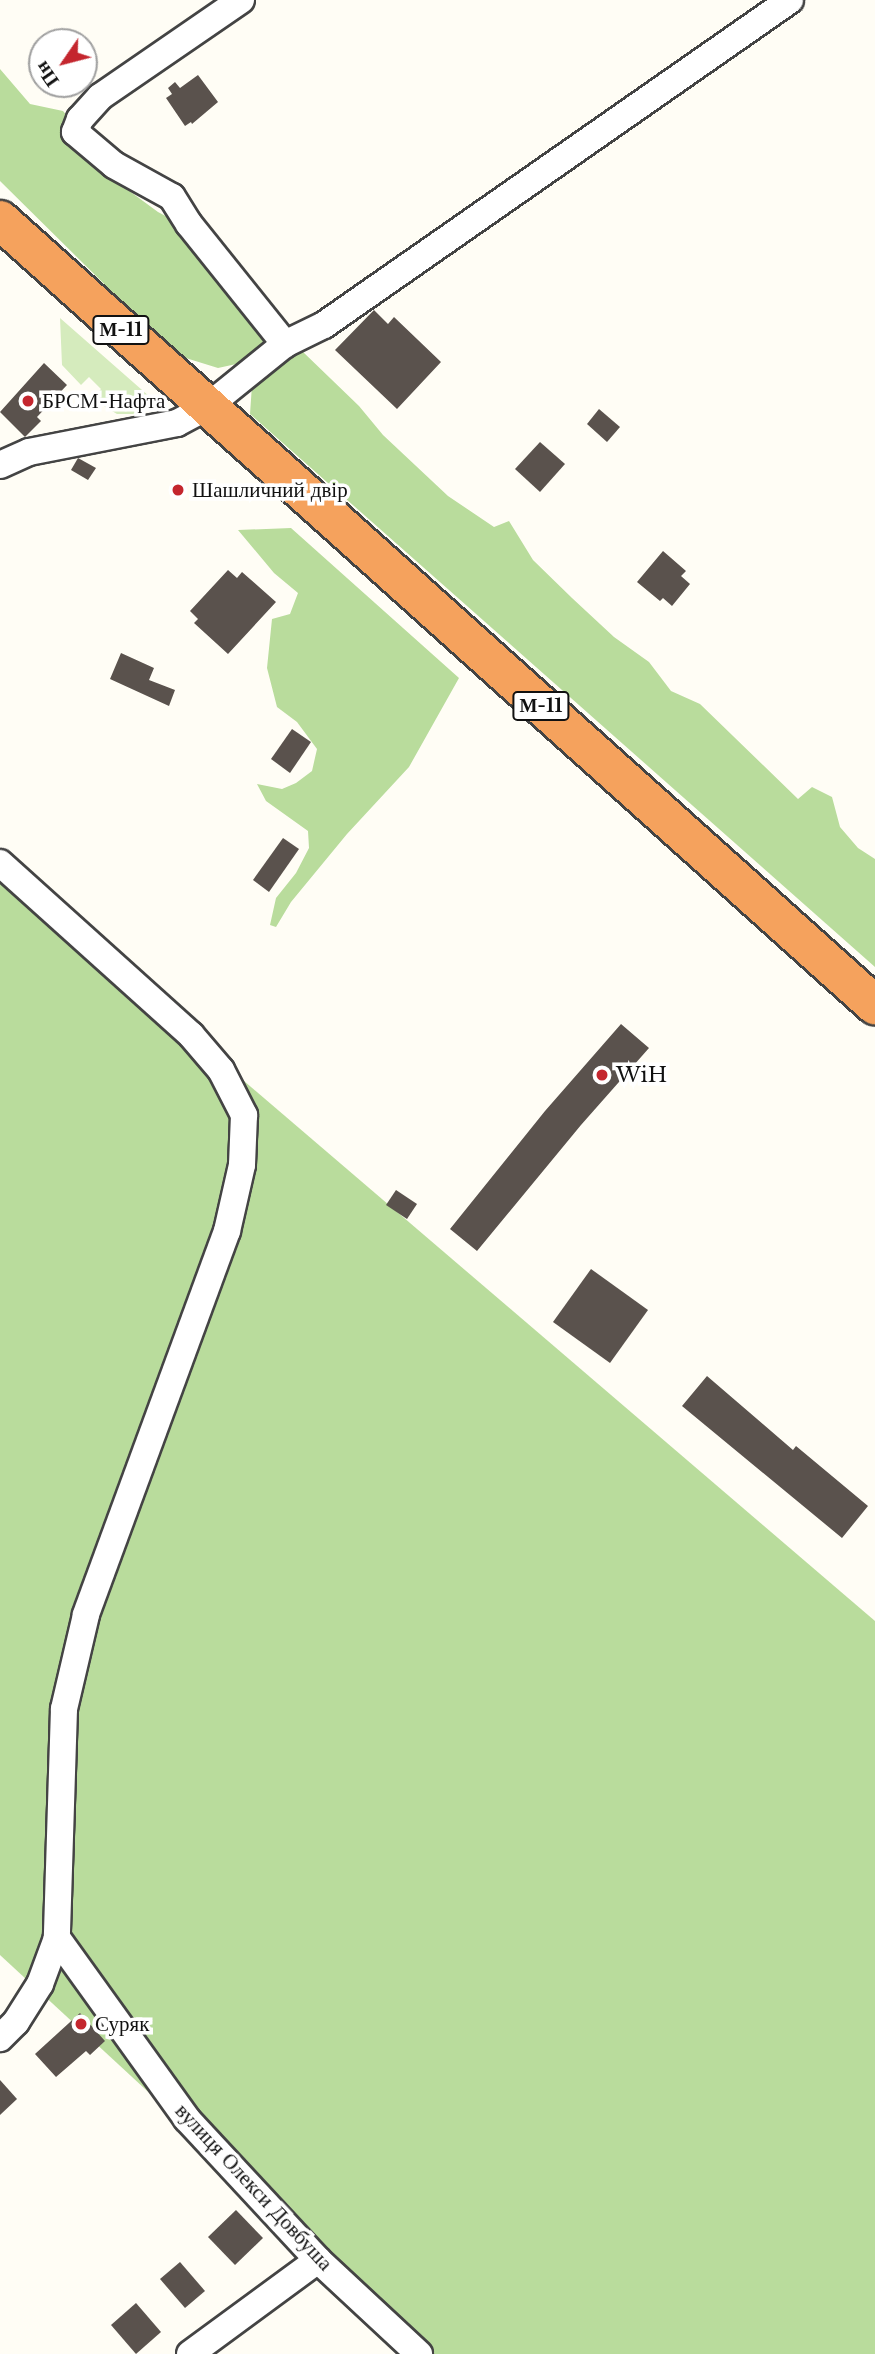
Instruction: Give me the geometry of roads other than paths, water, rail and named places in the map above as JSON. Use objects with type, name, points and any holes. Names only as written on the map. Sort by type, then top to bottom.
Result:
[{"type":"highway","name":"М-11","points":[[0,220],[875,1005]]},
{"type":"street","points":[[241,0],[100,97],[80,119],[75,132],[114,165],[172,197],[189,223],[285,344]]},
{"type":"street","points":[[0,466],[29,452],[177,423],[207,407],[285,344],[324,325],[790,0]]},
{"type":"street","points":[[0,863],[191,1035],[221,1070],[244,1115],[242,1165],[227,1231],[86,1615],[64,1709],[57,1938],[40,1984],[16,2022],[0,2038]]},
{"type":"street","name":"вулиця Олекси Довбуша","points":[[57,1938],[187,2119],[318,2260],[419,2354]]},
{"type":"street","points":[[190,2354],[318,2260]]},
{"type":"place","name":"БРСМ-Нафта","points":[[28,401]]},
{"type":"place","name":"Шашличний двір","points":[[178,490]]},
{"type":"place","name":"WiH","points":[[602,1075]]},
{"type":"place","name":"Суряк","points":[[81,2024]]}]
